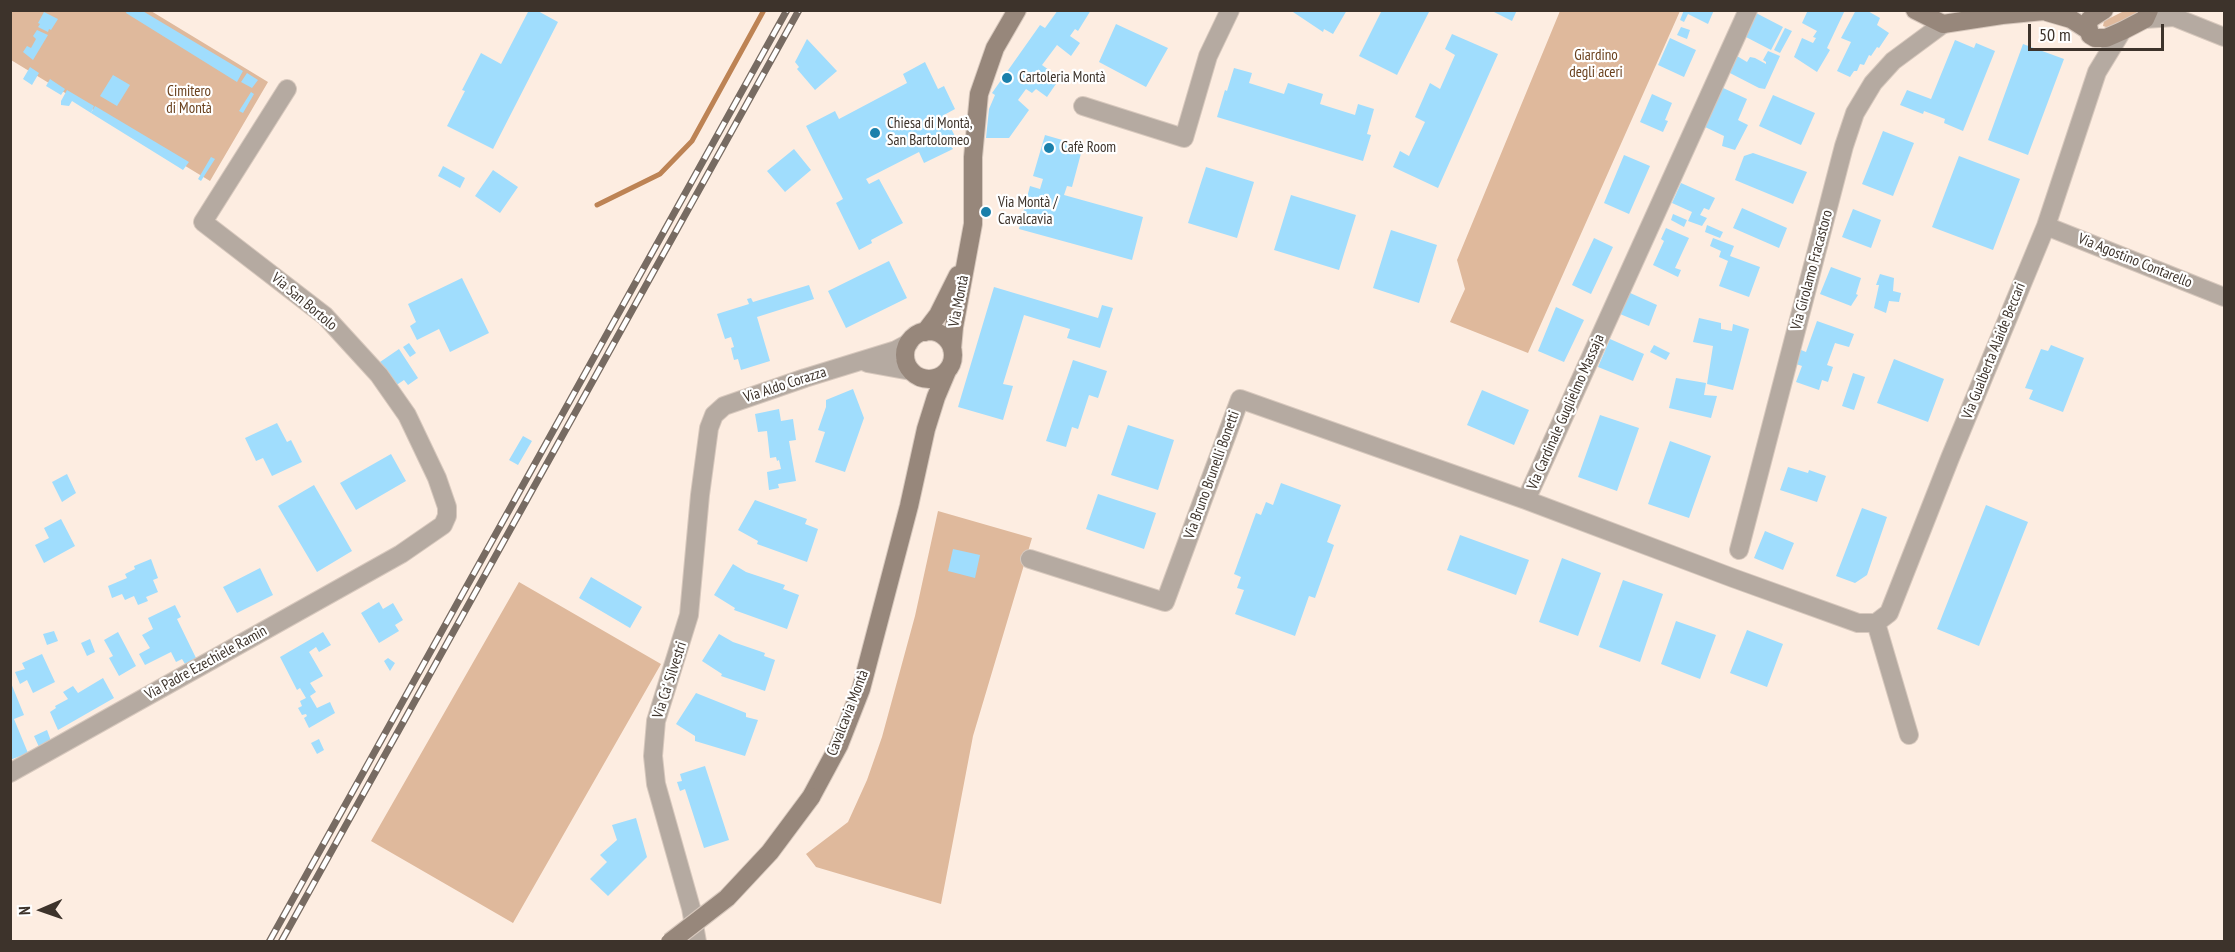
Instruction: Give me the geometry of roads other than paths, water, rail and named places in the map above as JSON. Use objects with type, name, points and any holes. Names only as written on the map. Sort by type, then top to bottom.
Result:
[{"type":"main road","name":"Via Montà","points":[[952,348],[952,336],[973,224],[973,157],[979,94],[989,60],[1017,10]]},
{"type":"main road","points":[[1915,10],[1943,24],[2002,15],[2050,11],[2071,19],[2095,38],[2106,38],[2122,31],[2147,15]]},
{"type":"main road","points":[[2089,33],[2090,19],[2104,10]]},
{"type":"main road","name":"Via Montà","points":[[925,332],[938,315],[968,254]]},
{"type":"main road","points":[[925,332],[939,333],[945,337],[952,348],[951,364],[947,371],[933,379],[915,374],[905,357],[909,343],[925,332]]},
{"type":"main road","name":"Cavalcavia Montà","points":[[670,942],[727,898],[770,852],[811,797],[839,744],[861,689],[909,506],[926,429],[947,371]]},
{"type":"main road","name":"Cavalcavia Montà","points":[[915,374],[922,390],[926,429]]},
{"type":"street","points":[[1083,106],[1184,138],[1208,56],[1230,10]]},
{"type":"street","name":"Via Cardinale Guglielmo Massaja","points":[[1748,10],[1526,500],[1858,623],[1876,623]]},
{"type":"street","points":[[2147,15],[2168,14],[2224,37]]},
{"type":"street","name":"Via Girolamo Fracastoro","points":[[1739,550],[1841,157],[1855,113],[1873,83],[1893,61],[1943,24]]},
{"type":"street","name":"Via Gualberta Alaide Beccari","points":[[1876,623],[1889,613],[2046,226],[2097,72],[2122,31]]},
{"type":"street","name":"Via Gualberta Alaide Beccari","points":[[2089,33],[2097,72]]},
{"type":"street","name":"Via San Bortolo","points":[[287,89],[203,222],[325,316],[379,375],[407,416],[437,478],[447,507],[447,516],[443,525],[401,554]]},
{"type":"street","name":"Via Agostino Contarello","points":[[2046,226],[2224,297]]},
{"type":"street","name":"Via Aldo Corazza","points":[[714,415],[724,406],[739,400],[896,350],[909,343]]},
{"type":"street","name":"Via Aldo Corazza","points":[[859,362],[888,365],[915,374]]},
{"type":"street","name":"Via Bruno Brunelli Bonetti","points":[[1030,559],[1166,602],[1240,399],[1526,500]]},
{"type":"street","name":"Via Ca' Silvestri","points":[[697,942],[691,908],[656,784],[653,756],[656,721],[689,615],[699,495],[709,428],[714,415]]},
{"type":"street","name":"Via Padre Ezechiele Ramin","points":[[10,773],[401,554]]},
{"type":"street","points":[[1876,623],[1909,735]]},
{"type":"waterway","points":[[597,205],[660,174],[692,141],[764,10]]},
{"type":"railway","points":[[269,942],[787,10]]},
{"type":"railway","points":[[281,942],[799,10]]},
{"type":"place","name":"Cartoleria Montà","points":[[1007,78]]},
{"type":"place","name":"Chiesa di Montà, San Bartolomeo","points":[[875,133]]},
{"type":"place","name":"Cafè Room","points":[[1049,148]]},
{"type":"place","name":"Via Montà / Cavalcavia","points":[[986,212]]},
{"type":"park label","name":"Giardino degli aceri","points":[[1596,64]]},
{"type":"park label","name":"Cimitero di Montà","points":[[189,100]]}]
